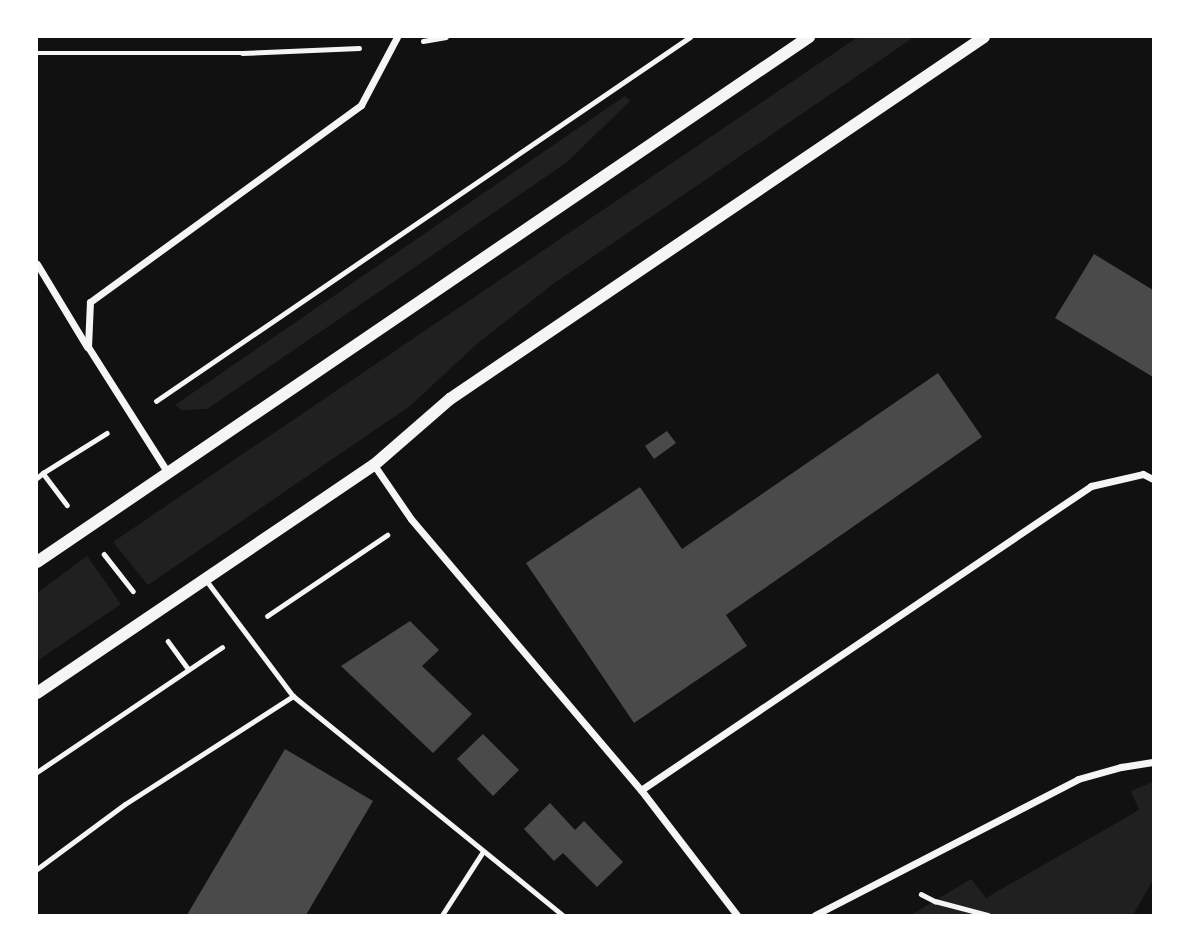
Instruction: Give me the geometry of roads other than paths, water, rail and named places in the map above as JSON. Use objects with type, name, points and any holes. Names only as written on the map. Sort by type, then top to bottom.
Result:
[{"type":"street","points":[[88,347],[90,302],[360,105],[397,37]]},
{"type":"street","points":[[37,562],[809,37]]},
{"type":"street","points":[[37,693],[374,465],[450,399],[984,37]]},
{"type":"street","points":[[37,264],[169,473]]},
{"type":"street","points":[[374,465],[411,519],[640,790],[737,915]]},
{"type":"street","points":[[640,790],[1091,486],[1143,474],[1153,480]]},
{"type":"street","points":[[815,915],[1079,779],[1121,767],[1153,762]]},
{"type":"lane","points":[[205,579],[293,696],[482,853],[562,915]]},
{"type":"lane","points":[[37,869],[125,804],[293,696]]},
{"type":"lane","points":[[442,915],[482,853]]}]
